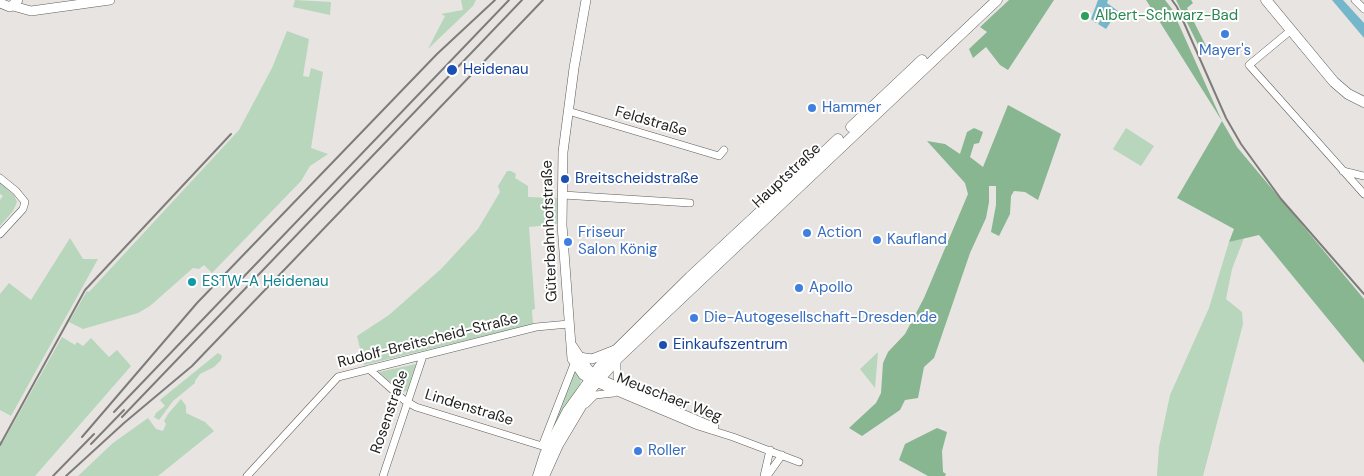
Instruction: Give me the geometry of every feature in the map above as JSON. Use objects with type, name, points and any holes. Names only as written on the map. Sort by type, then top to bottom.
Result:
[{"type":"main road","name":"Hauptstraße","points":[[595,378],[690,277],[988,0]]},
{"type":"main road","name":"Hauptstraße","points":[[616,354],[997,0]]},
{"type":"main road","points":[[1266,0],[1334,82],[1348,94],[1364,102]]},
{"type":"main road","points":[[544,476],[595,378]]},
{"type":"main road","points":[[538,476],[545,454],[567,412],[595,378]]},
{"type":"street","points":[[9,4],[26,11],[110,0]]},
{"type":"street","name":"Güterbahnhofstraße","points":[[577,361],[572,359],[570,342],[562,225],[563,152],[586,0]]},
{"type":"street","points":[[1355,0],[1364,9]]},
{"type":"street","points":[[1290,31],[1250,65],[1364,193]]},
{"type":"street","name":"Feldstraße","points":[[568,111],[719,156],[724,150]]},
{"type":"street","points":[[1343,171],[1364,176]]},
{"type":"street","points":[[0,178],[16,191],[25,202],[22,209],[0,234]]},
{"type":"street","points":[[562,195],[690,203]]},
{"type":"street","name":"Rudolf-Breitscheid-Straße","points":[[247,476],[334,379],[536,327],[569,324]]},
{"type":"street","points":[[577,361],[616,354],[615,370],[617,378],[641,396]]},
{"type":"street","name":"Rosenstraße","points":[[383,476],[409,403],[423,356]]},
{"type":"street","points":[[577,361],[595,378]]},
{"type":"street","name":"Lindenstraße","points":[[369,369],[409,403],[542,446],[577,361]]},
{"type":"street","name":"Meuschaer Weg","points":[[595,378],[620,394],[698,426],[733,436]]},
{"type":"street","name":"Meuschaer Weg","points":[[595,378],[799,462]]},
{"type":"street","points":[[570,424],[595,395],[605,392],[620,394]]},
{"type":"street","points":[[766,476],[770,450]]},
{"type":"street","points":[[766,476],[782,455]]},
{"type":"green space","points":[[295,0],[331,2],[330,15],[293,7]]},
{"type":"green space","points":[[461,0],[476,0],[473,6],[428,49],[445,16],[441,14],[463,10]]},
{"type":"green space","points":[[1009,0],[1054,0],[1008,70],[1000,65],[986,47],[973,58],[969,49],[987,32],[980,27]]},
{"type":"green space","points":[[1146,0],[1165,0],[1172,9],[1222,121]]},
{"type":"green space","points":[[1176,0],[1191,0],[1193,3],[1187,8],[1209,52],[1203,55]]},
{"type":"green space","points":[[287,31],[309,39],[303,76],[309,77],[311,68],[323,72],[311,148],[328,154],[310,166],[301,181],[212,273],[204,265],[199,269],[193,268],[150,306],[138,313],[83,329],[69,322],[87,291],[89,292],[239,130],[272,68]]},
{"type":"green space","points":[[1008,105],[1061,134],[1038,200],[1025,192],[1014,191],[1011,196],[1010,214],[999,236],[991,232],[996,205],[996,186],[989,186],[986,218],[970,253],[934,358],[924,367],[918,398],[905,400],[900,410],[862,436],[849,428],[876,403],[881,393],[883,363],[888,352],[905,334],[924,298],[968,194],[965,183],[927,141],[945,144],[960,154],[967,132],[974,128],[983,132],[979,143],[974,144],[970,157],[983,167]]},
{"type":"green space","points":[[1222,121],[1237,147],[1364,299],[1364,363],[1259,235],[1229,242],[1234,229],[1177,198]]},
{"type":"green space","points":[[1126,128],[1154,146],[1141,166],[1113,149]]},
{"type":"green space","points":[[507,171],[516,174],[515,178],[528,186],[528,197],[557,198],[558,224],[529,227],[535,309],[532,310],[533,324],[364,365],[357,336],[389,315],[441,269],[478,229],[500,192],[498,186]]},
{"type":"green space","points":[[0,183],[14,195],[17,202],[13,211],[0,226],[0,200],[3,196],[0,194]]},
{"type":"green space","points":[[70,238],[83,259],[98,259],[11,416],[0,410],[0,294],[9,283],[31,300]]},
{"type":"green space","points":[[1244,238],[1232,269],[1226,299],[1242,312],[1243,324],[1203,476],[1157,476],[1159,447],[1170,395],[1209,308],[1229,242]]},
{"type":"green space","points":[[62,337],[75,345],[77,342],[83,346],[91,338],[109,357],[117,350],[131,366],[35,476],[0,476],[0,441],[3,442]]},
{"type":"green space","points":[[878,352],[875,388],[860,369]]},
{"type":"green space","points":[[218,353],[222,356],[221,360],[214,367],[200,374],[195,383],[173,401],[159,420],[154,417],[165,406],[160,400]]},
{"type":"green space","points":[[416,364],[407,391],[402,392],[379,372]]},
{"type":"green space","points":[[575,369],[581,377],[580,387],[544,447]]},
{"type":"green space","points":[[181,399],[186,406],[186,413],[205,422],[214,431],[158,476],[78,476],[113,443],[148,418],[156,429],[163,431],[166,424],[164,421]]},
{"type":"green space","points":[[937,428],[947,432],[942,451],[943,472],[946,474],[945,476],[928,476],[899,460],[905,444]]},
{"type":"water","points":[[1098,0],[1108,0],[1107,3],[1118,11],[1106,29],[1098,24],[1104,15],[1102,14],[1096,23],[1091,19]]},
{"type":"water","points":[[1332,0],[1343,0],[1364,23],[1364,38]]},
{"type":"railway","points":[[82,437],[197,303],[437,54],[495,0]]},
{"type":"railway","points":[[114,412],[509,0]]},
{"type":"railway","points":[[122,417],[522,0]]},
{"type":"railway","points":[[66,476],[124,423],[192,366],[543,0]]},
{"type":"railway","points":[[1172,0],[1177,7],[1226,118],[1241,144],[1281,199],[1364,294]]},
{"type":"railway","points":[[0,445],[85,290],[231,134]]},
{"type":"railway","points":[[91,444],[124,410]]},
{"type":"railway","points":[[53,476],[94,434]]},
{"type":"place","name":"Albert-Schwarz-Bad","points":[[1085,16]]},
{"type":"place","name":"Mayer's","points":[[1225,34]]},
{"type":"place","name":"Heidenau","points":[[452,70]]},
{"type":"place","name":"Hammer","points":[[812,108]]},
{"type":"place","name":"Breitscheidstraße","points":[[565,179]]},
{"type":"place","name":"Action","points":[[807,233]]},
{"type":"place","name":"Kaufland","points":[[877,240]]},
{"type":"place","name":"Friseur Salon König","points":[[568,242]]},
{"type":"place","name":"ESTW-A Heidenau","points":[[192,282]]},
{"type":"place","name":"Apollo","points":[[799,288]]},
{"type":"place","name":"Die-Autogesellschaft-Dresden.de","points":[[694,318]]},
{"type":"place","name":"Einkaufszentrum","points":[[663,345]]},
{"type":"place","name":"Roller","points":[[638,451]]}]
